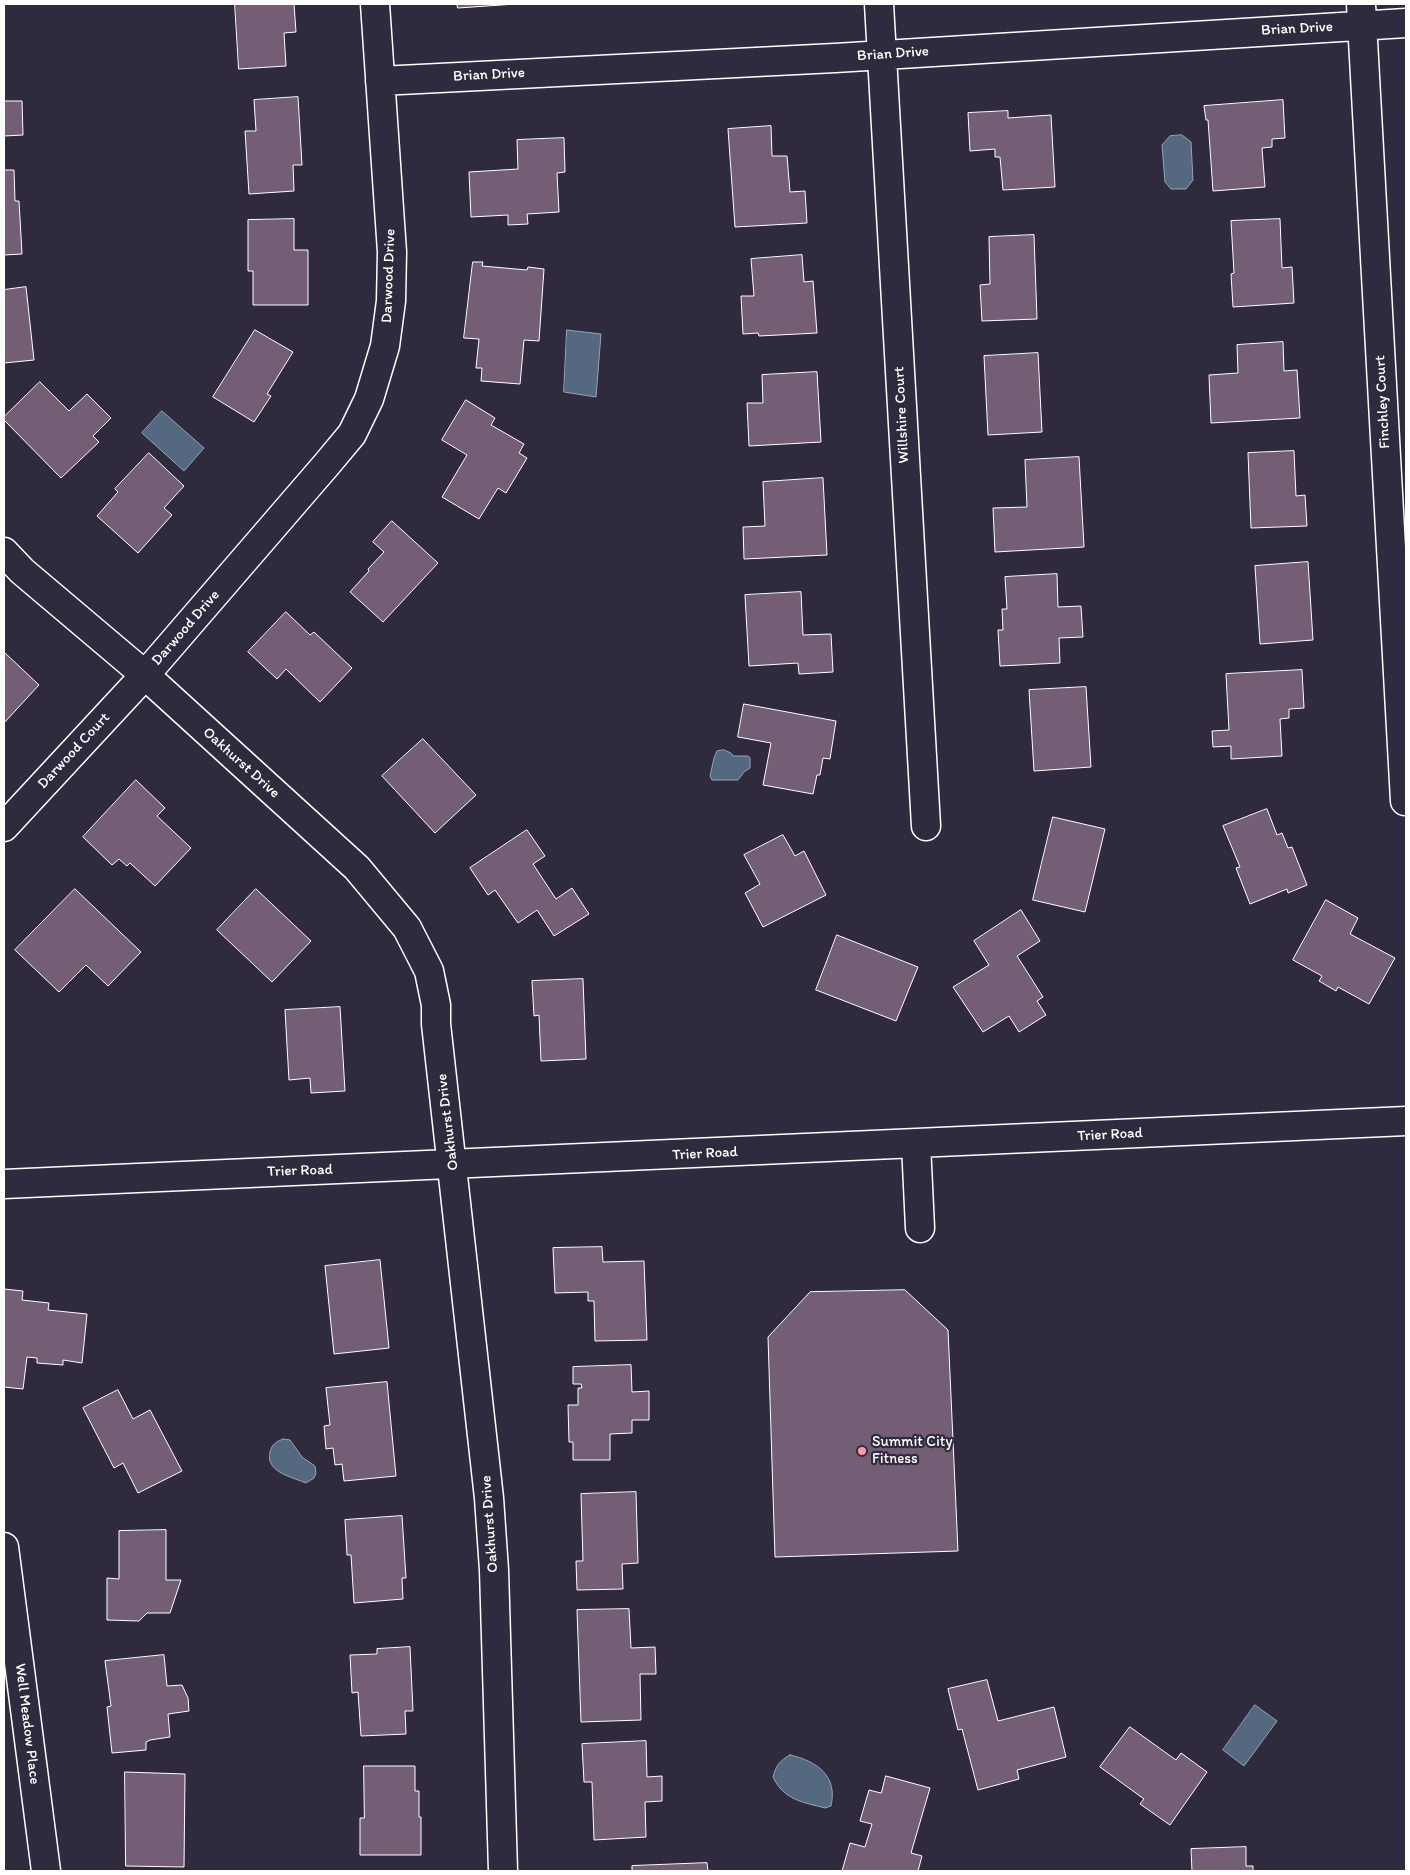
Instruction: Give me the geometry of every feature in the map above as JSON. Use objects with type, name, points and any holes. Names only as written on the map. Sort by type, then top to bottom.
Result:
[{"type":"street","name":"Darwood Drive","points":[[145,675],[331,460],[352,434],[368,399],[385,346],[391,301],[392,252],[375,4]]},
{"type":"street","name":"Willshire Court","points":[[878,4],[926,826]]},
{"type":"street","name":"Brian Drive","points":[[380,81],[881,55],[1361,15],[1406,23]]},
{"type":"street","name":"Finchley Court","points":[[1361,15],[1405,801]]},
{"type":"street","name":"Oakhurst Drive","points":[[4,552],[22,570],[145,675],[357,868],[407,928],[429,971],[436,1005],[436,1024],[490,1498],[503,1871]]},
{"type":"street","name":"Darwood Court","points":[[4,827],[145,675]]},
{"type":"street","name":"Trier Road","points":[[4,1184],[1406,1122]]},
{"type":"street","points":[[916,1144],[920,1228]]},
{"type":"street","name":"Well Meadow Place","points":[[4,1547],[46,1871]]},
{"type":"water","points":[[1182,135],[1191,142],[1193,180],[1186,189],[1171,189],[1165,182],[1162,145],[1170,136]]},
{"type":"water","points":[[567,330],[601,334],[596,397],[564,392]]},
{"type":"water","points":[[162,411],[204,448],[184,471],[142,433]]},
{"type":"water","points":[[724,750],[733,756],[748,756],[750,758],[750,768],[738,780],[712,780],[710,776],[717,751]]},
{"type":"water","points":[[283,1439],[290,1440],[302,1457],[315,1466],[316,1473],[314,1478],[306,1483],[281,1473],[272,1464],[270,1459],[271,1449]]},
{"type":"water","points":[[1255,1705],[1277,1721],[1244,1766],[1223,1750]]},
{"type":"water","points":[[790,1755],[809,1761],[823,1771],[831,1786],[831,1806],[825,1808],[801,1802],[788,1795],[777,1785],[773,1777],[775,1770],[783,1759]]},
{"type":"building","points":[[235,4],[294,4],[296,32],[284,33],[286,66],[239,69]]},
{"type":"building","points":[[457,4],[516,4],[458,8]]},
{"type":"building","points":[[298,97],[302,165],[293,165],[294,191],[249,194],[245,131],[256,131],[254,100]]},
{"type":"building","points":[[1283,100],[1285,138],[1272,139],[1272,147],[1262,148],[1265,187],[1213,191],[1208,120],[1206,120],[1204,106]]},
{"type":"building","points":[[4,101],[22,101],[23,135],[4,136]]},
{"type":"building","points":[[1008,111],[1008,118],[1051,115],[1055,187],[1003,190],[1000,157],[995,157],[995,149],[970,151],[968,113]]},
{"type":"building","points":[[771,126],[772,156],[787,156],[790,192],[805,191],[807,223],[735,227],[728,129]]},
{"type":"building","points":[[564,138],[565,172],[557,173],[559,212],[527,214],[528,224],[508,225],[508,215],[471,217],[469,172],[518,169],[517,140]]},
{"type":"building","points":[[4,170],[14,170],[15,201],[19,201],[22,254],[4,255]]},
{"type":"building","points":[[294,219],[294,250],[308,250],[308,305],[253,305],[253,271],[248,271],[248,220]]},
{"type":"building","points":[[1280,219],[1282,268],[1292,267],[1294,303],[1233,307],[1231,274],[1234,273],[1231,221]]},
{"type":"building","points":[[1034,235],[1037,319],[982,321],[980,285],[990,284],[989,237]]},
{"type":"building","points":[[802,255],[804,282],[813,281],[817,333],[759,336],[758,333],[743,334],[741,296],[754,296],[751,259]]},
{"type":"building","points":[[473,262],[483,262],[482,266],[527,270],[528,267],[544,269],[539,341],[524,340],[520,384],[481,381],[482,368],[476,368],[479,339],[464,338]]},
{"type":"building","points":[[26,287],[34,360],[4,363],[4,290]]},
{"type":"building","points":[[255,330],[293,352],[267,394],[271,396],[254,422],[213,397]]},
{"type":"building","points":[[1283,342],[1284,371],[1297,370],[1300,418],[1211,423],[1209,375],[1238,373],[1237,345]]},
{"type":"building","points":[[1038,353],[1042,432],[988,435],[984,356]]},
{"type":"building","points":[[817,372],[821,442],[749,446],[747,403],[763,403],[762,375]]},
{"type":"building","points":[[40,382],[69,411],[87,394],[111,418],[93,436],[99,442],[61,478],[4,420],[4,417]]},
{"type":"building","points":[[466,400],[495,418],[491,425],[524,444],[519,453],[527,458],[506,493],[498,488],[479,519],[442,497],[467,455],[442,440]]},
{"type":"building","points":[[1294,451],[1296,496],[1305,495],[1307,526],[1251,528],[1248,453]]},
{"type":"building","points":[[149,453],[184,486],[164,508],[172,515],[138,553],[97,516],[118,492],[115,489]]},
{"type":"building","points":[[1079,457],[1084,547],[995,552],[993,508],[1027,507],[1025,460]]},
{"type":"building","points":[[823,478],[827,555],[744,559],[743,527],[765,526],[763,482]]},
{"type":"building","points":[[392,521],[438,563],[383,622],[350,592],[384,552],[373,542]]},
{"type":"building","points":[[1308,562],[1313,640],[1260,644],[1255,566]]},
{"type":"building","points":[[1057,574],[1058,607],[1081,606],[1083,637],[1059,638],[1060,663],[1000,666],[998,630],[1003,630],[1002,609],[1007,609],[1005,577]]},
{"type":"building","points":[[801,592],[803,635],[831,634],[833,672],[799,674],[798,663],[749,666],[745,595]]},
{"type":"building","points":[[286,612],[310,635],[314,632],[352,668],[320,702],[286,669],[277,679],[248,652]]},
{"type":"building","points":[[4,652],[39,685],[4,723]]},
{"type":"building","points":[[1302,670],[1304,708],[1289,709],[1289,718],[1280,719],[1282,756],[1231,759],[1231,746],[1213,747],[1212,731],[1229,730],[1226,674]]},
{"type":"building","points":[[1086,687],[1091,767],[1034,771],[1029,690]]},
{"type":"building","points":[[744,704],[836,721],[830,759],[823,758],[820,775],[817,775],[813,794],[763,785],[771,743],[738,737]]},
{"type":"building","points":[[423,739],[476,795],[435,833],[382,776]]},
{"type":"building","points":[[136,780],[165,808],[157,816],[191,848],[155,886],[130,863],[127,866],[119,859],[112,865],[83,837]]},
{"type":"building","points":[[1267,809],[1277,835],[1282,833],[1288,848],[1292,847],[1307,885],[1288,893],[1287,889],[1250,904],[1236,868],[1240,867],[1223,826]]},
{"type":"building","points":[[1053,817],[1105,829],[1085,912],[1033,900]]},
{"type":"building","points":[[527,830],[545,856],[533,864],[556,899],[572,888],[589,914],[554,936],[537,910],[518,923],[495,890],[488,895],[470,868]]},
{"type":"building","points":[[783,835],[795,856],[804,851],[826,895],[763,927],[745,893],[760,884],[744,855]]},
{"type":"building","points":[[75,889],[141,952],[108,986],[86,965],[59,992],[15,950]]},
{"type":"building","points":[[256,889],[311,941],[272,982],[217,930]]},
{"type":"building","points":[[1326,900],[1358,918],[1350,934],[1395,958],[1369,1004],[1338,987],[1336,991],[1319,981],[1322,976],[1293,960]]},
{"type":"building","points":[[1021,910],[1040,941],[1017,956],[1043,997],[1037,1001],[1046,1015],[1019,1032],[1009,1016],[983,1032],[953,987],[989,965],[974,941]]},
{"type":"building","points":[[837,935],[918,967],[896,1021],[816,990]]},
{"type":"building","points":[[583,979],[586,1059],[541,1061],[539,1015],[534,1016],[532,981]]},
{"type":"building","points":[[340,1007],[345,1091],[311,1093],[310,1078],[289,1080],[285,1010]]},
{"type":"building","points":[[602,1247],[603,1262],[644,1261],[647,1340],[595,1341],[594,1301],[588,1301],[588,1292],[555,1293],[553,1248]]},
{"type":"building","points":[[380,1260],[389,1348],[334,1354],[325,1266]]},
{"type":"building","points":[[4,1289],[23,1291],[22,1300],[49,1303],[48,1310],[87,1314],[82,1363],[63,1360],[63,1365],[37,1363],[37,1358],[27,1357],[23,1389],[4,1387]]},
{"type":"building","name":"Summit City Fitness","points":[[905,1290],[948,1330],[958,1551],[775,1557],[768,1337],[810,1292]]},
{"type":"building","points":[[631,1365],[632,1392],[649,1391],[649,1420],[632,1420],[632,1433],[610,1434],[610,1460],[573,1460],[573,1442],[569,1442],[568,1405],[578,1405],[578,1388],[582,1388],[581,1384],[573,1384],[573,1367]]},
{"type":"building","points":[[387,1382],[396,1476],[344,1481],[342,1464],[335,1465],[333,1448],[326,1449],[324,1426],[330,1425],[326,1388]]},
{"type":"building","points":[[118,1390],[133,1419],[150,1410],[182,1471],[138,1493],[123,1463],[114,1468],[83,1408]]},
{"type":"building","points":[[636,1492],[638,1563],[622,1564],[623,1589],[577,1590],[576,1561],[583,1561],[581,1494]]},
{"type":"building","points":[[402,1516],[406,1578],[402,1578],[403,1599],[354,1603],[351,1555],[347,1555],[345,1520]]},
{"type":"building","points":[[166,1530],[166,1580],[181,1580],[170,1613],[147,1613],[139,1621],[107,1620],[107,1578],[119,1579],[119,1531]]},
{"type":"building","points":[[629,1609],[631,1648],[655,1647],[656,1674],[640,1674],[641,1720],[581,1722],[577,1610]]},
{"type":"building","points":[[410,1647],[413,1711],[405,1711],[406,1734],[361,1736],[358,1692],[352,1693],[350,1655],[377,1654],[377,1649]]},
{"type":"building","points":[[164,1655],[167,1686],[182,1685],[188,1698],[189,1711],[168,1714],[170,1737],[146,1742],[146,1750],[112,1753],[107,1707],[111,1706],[105,1661]]},
{"type":"building","points":[[987,1680],[998,1721],[1054,1707],[1066,1757],[1017,1770],[1019,1779],[978,1790],[962,1729],[958,1730],[948,1689]]},
{"type":"building","points":[[1130,1727],[1176,1760],[1181,1753],[1207,1772],[1170,1825],[1140,1804],[1144,1799],[1100,1767]]},
{"type":"building","points":[[646,1741],[647,1777],[662,1776],[662,1801],[645,1802],[646,1837],[594,1840],[592,1782],[584,1782],[582,1744]]},
{"type":"building","points":[[364,1766],[415,1766],[415,1791],[419,1791],[419,1817],[421,1817],[421,1855],[360,1855],[360,1818],[364,1818]]},
{"type":"building","points":[[125,1772],[185,1774],[184,1867],[126,1866]]},
{"type":"building","points":[[886,1776],[930,1788],[911,1853],[922,1856],[918,1871],[842,1871],[850,1843],[865,1847],[872,1824],[860,1821],[869,1790],[881,1793]]},
{"type":"building","points":[[1246,1847],[1246,1866],[1253,1866],[1253,1871],[1192,1871],[1191,1849]]},
{"type":"building","points":[[707,1863],[708,1871],[632,1871],[632,1866]]},
{"type":"place","name":"Summit City Fitness","points":[[862,1451]]}]
